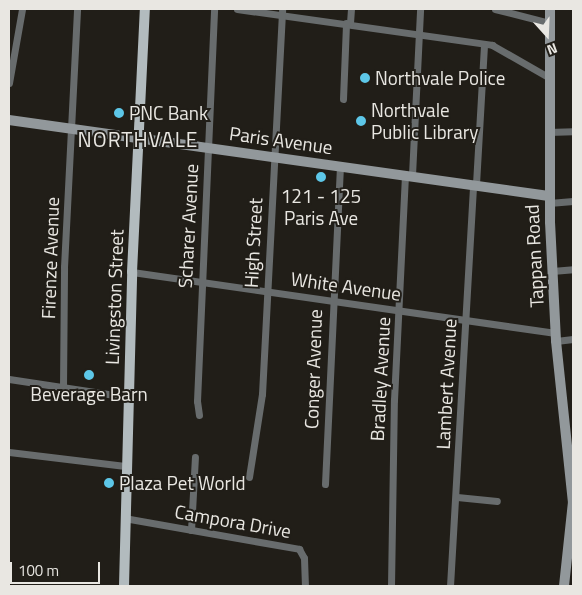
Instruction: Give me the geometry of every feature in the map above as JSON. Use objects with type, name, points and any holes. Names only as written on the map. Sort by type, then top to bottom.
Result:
[{"type":"main road","name":"Livingston Street","points":[[124,586],[125,466],[132,272],[146,9]]},
{"type":"street","points":[[9,83],[22,9]]},
{"type":"street","name":"Firenze Avenue","points":[[64,388],[64,267],[77,9]]},
{"type":"street","name":"Scharer Avenue","points":[[199,415],[197,401],[214,9]]},
{"type":"street","points":[[237,9],[282,12],[492,45],[548,77]]},
{"type":"street","points":[[343,99],[350,9]]},
{"type":"street","name":"Bradley Avenue","points":[[391,586],[399,310],[420,9]]},
{"type":"street","points":[[495,9],[550,22]]},
{"type":"street","name":"Tappan Road","points":[[550,9],[548,132],[552,271],[556,337],[571,448],[573,502],[564,586]]},
{"type":"street","name":"High Street","points":[[249,477],[262,394],[282,12]]},
{"type":"street","name":"Lambert Avenue","points":[[450,586],[457,497],[465,320],[484,44]]},
{"type":"street","name":"Paris Avenue","points":[[9,120],[475,184],[549,199],[573,201]]},
{"type":"street","points":[[548,132],[573,131]]},
{"type":"street","name":"Conger Avenue","points":[[325,484],[332,301],[340,165]]},
{"type":"street","points":[[552,271],[573,269]]},
{"type":"street","name":"White Avenue","points":[[132,272],[465,320],[573,339]]},
{"type":"street","points":[[9,379],[128,397]]},
{"type":"street","points":[[9,452],[125,466]]},
{"type":"street","points":[[191,530],[195,457]]},
{"type":"street","points":[[457,497],[497,501]]},
{"type":"street","name":"Campora Drive","points":[[124,518],[299,549],[304,558],[305,586]]},
{"type":"street","points":[[299,549],[302,540]]},
{"type":"place","name":"Northvale Police","points":[[365,78]]},
{"type":"place","name":"PNC Bank","points":[[119,113]]},
{"type":"place","name":"Northvale Public Library","points":[[361,121]]},
{"type":"place","name":"121 - 125 Paris Ave","points":[[321,177]]},
{"type":"place","name":"Beverage Barn","points":[[89,375]]},
{"type":"place","name":"Plaza Pet World","points":[[109,483]]},
{"type":"district","name":"NORTHVALE","points":[[138,139]]}]
